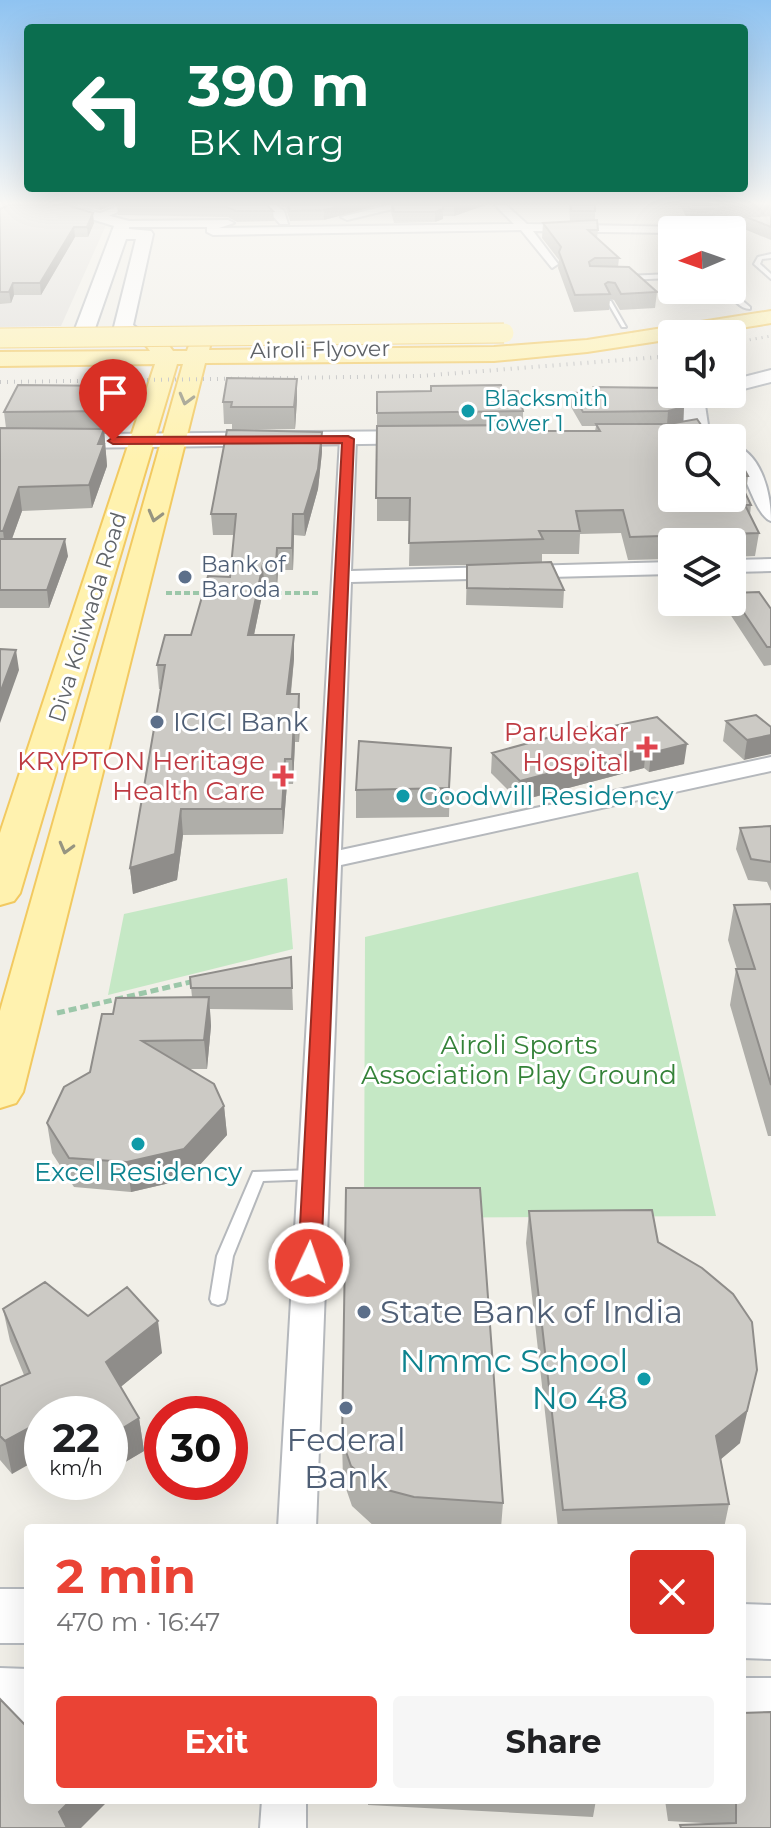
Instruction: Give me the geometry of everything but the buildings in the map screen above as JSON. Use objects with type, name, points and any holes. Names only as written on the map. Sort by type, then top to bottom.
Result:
[{"type":"main road","points":[[0,359],[198,350],[505,354],[771,305]]},
{"type":"main road","points":[[628,330],[771,317]]},
{"type":"main road","name":"Airoli Flyover","points":[[0,352],[507,340],[628,330]]},
{"type":"main road","name":"Airoli Flyover","points":[[0,338],[507,340]]},
{"type":"main road","points":[[0,345],[162,351]]},
{"type":"main road","name":"Diva Koliwada Road","points":[[0,893],[158,440],[198,350]]},
{"type":"main road","name":"Diva Koliwada Road","points":[[0,1092],[158,440],[162,351]]},
{"type":"street","points":[[82,337],[99,290]]},
{"type":"street","points":[[132,290],[123,327],[162,351]]},
{"type":"street","points":[[746,382],[771,376]]},
{"type":"street","points":[[635,436],[658,436]]},
{"type":"street","points":[[0,442],[444,438]]},
{"type":"street","points":[[297,1524],[348,439]]},
{"type":"street","points":[[746,462],[771,516]]},
{"type":"street","points":[[746,566],[771,565]]},
{"type":"street","points":[[341,585],[658,569]]},
{"type":"street","points":[[328,860],[771,764]]},
{"type":"street","points":[[0,1616],[24,1616]]},
{"type":"street","points":[[746,1631],[771,1632]]},
{"type":"street","points":[[0,1697],[24,1698]]},
{"type":"street","points":[[746,1707],[771,1707]]},
{"type":"street","points":[[283,1828],[284,1804]]},
{"type":"lane","points":[[609,302],[628,330]]},
{"type":"lane","points":[[743,304],[748,308]]},
{"type":"lane","points":[[218,1299],[225,1256],[258,1176],[313,1175]]},
{"type":"path","points":[[245,593],[341,585]]},
{"type":"path","points":[[166,593],[213,593]]},
{"type":"path","points":[[19,1022],[202,979]]},
{"type":"shaded area","points":[[0,290],[77,290],[61,326],[0,327]]},
{"type":"green space","name":"Airoli Sports Association Play Ground","points":[[638,872],[716,1216],[364,1218],[365,937]]},
{"type":"green space","points":[[287,878],[293,949],[108,995],[124,914]]},
{"type":"railway","points":[[746,340],[771,336]]},
{"type":"railway","points":[[0,382],[420,376],[658,357]]},
{"type":"place","name":"Blacksmith Tower 1","points":[[468,411]]},
{"type":"place","name":"Bank of Baroda","points":[[185,577]]},
{"type":"place","name":"ICICI Bank","points":[[157,722]]},
{"type":"place","name":"Parulekar Hospital","points":[[647,747]]},
{"type":"place","name":"KRYPTON Heritage Health Care","points":[[283,776]]},
{"type":"place","name":"Goodwill Residency","points":[[403,796]]},
{"type":"place","name":"Excel Residency","points":[[138,1144]]},
{"type":"place","name":"State Bank of India","points":[[364,1312]]},
{"type":"place","name":"Nmmc School No 48","points":[[644,1379]]},
{"type":"place","name":"Federal Bank","points":[[346,1408]]},
{"type":"route","points":[[113,441],[348,439],[309,1263]]}]
